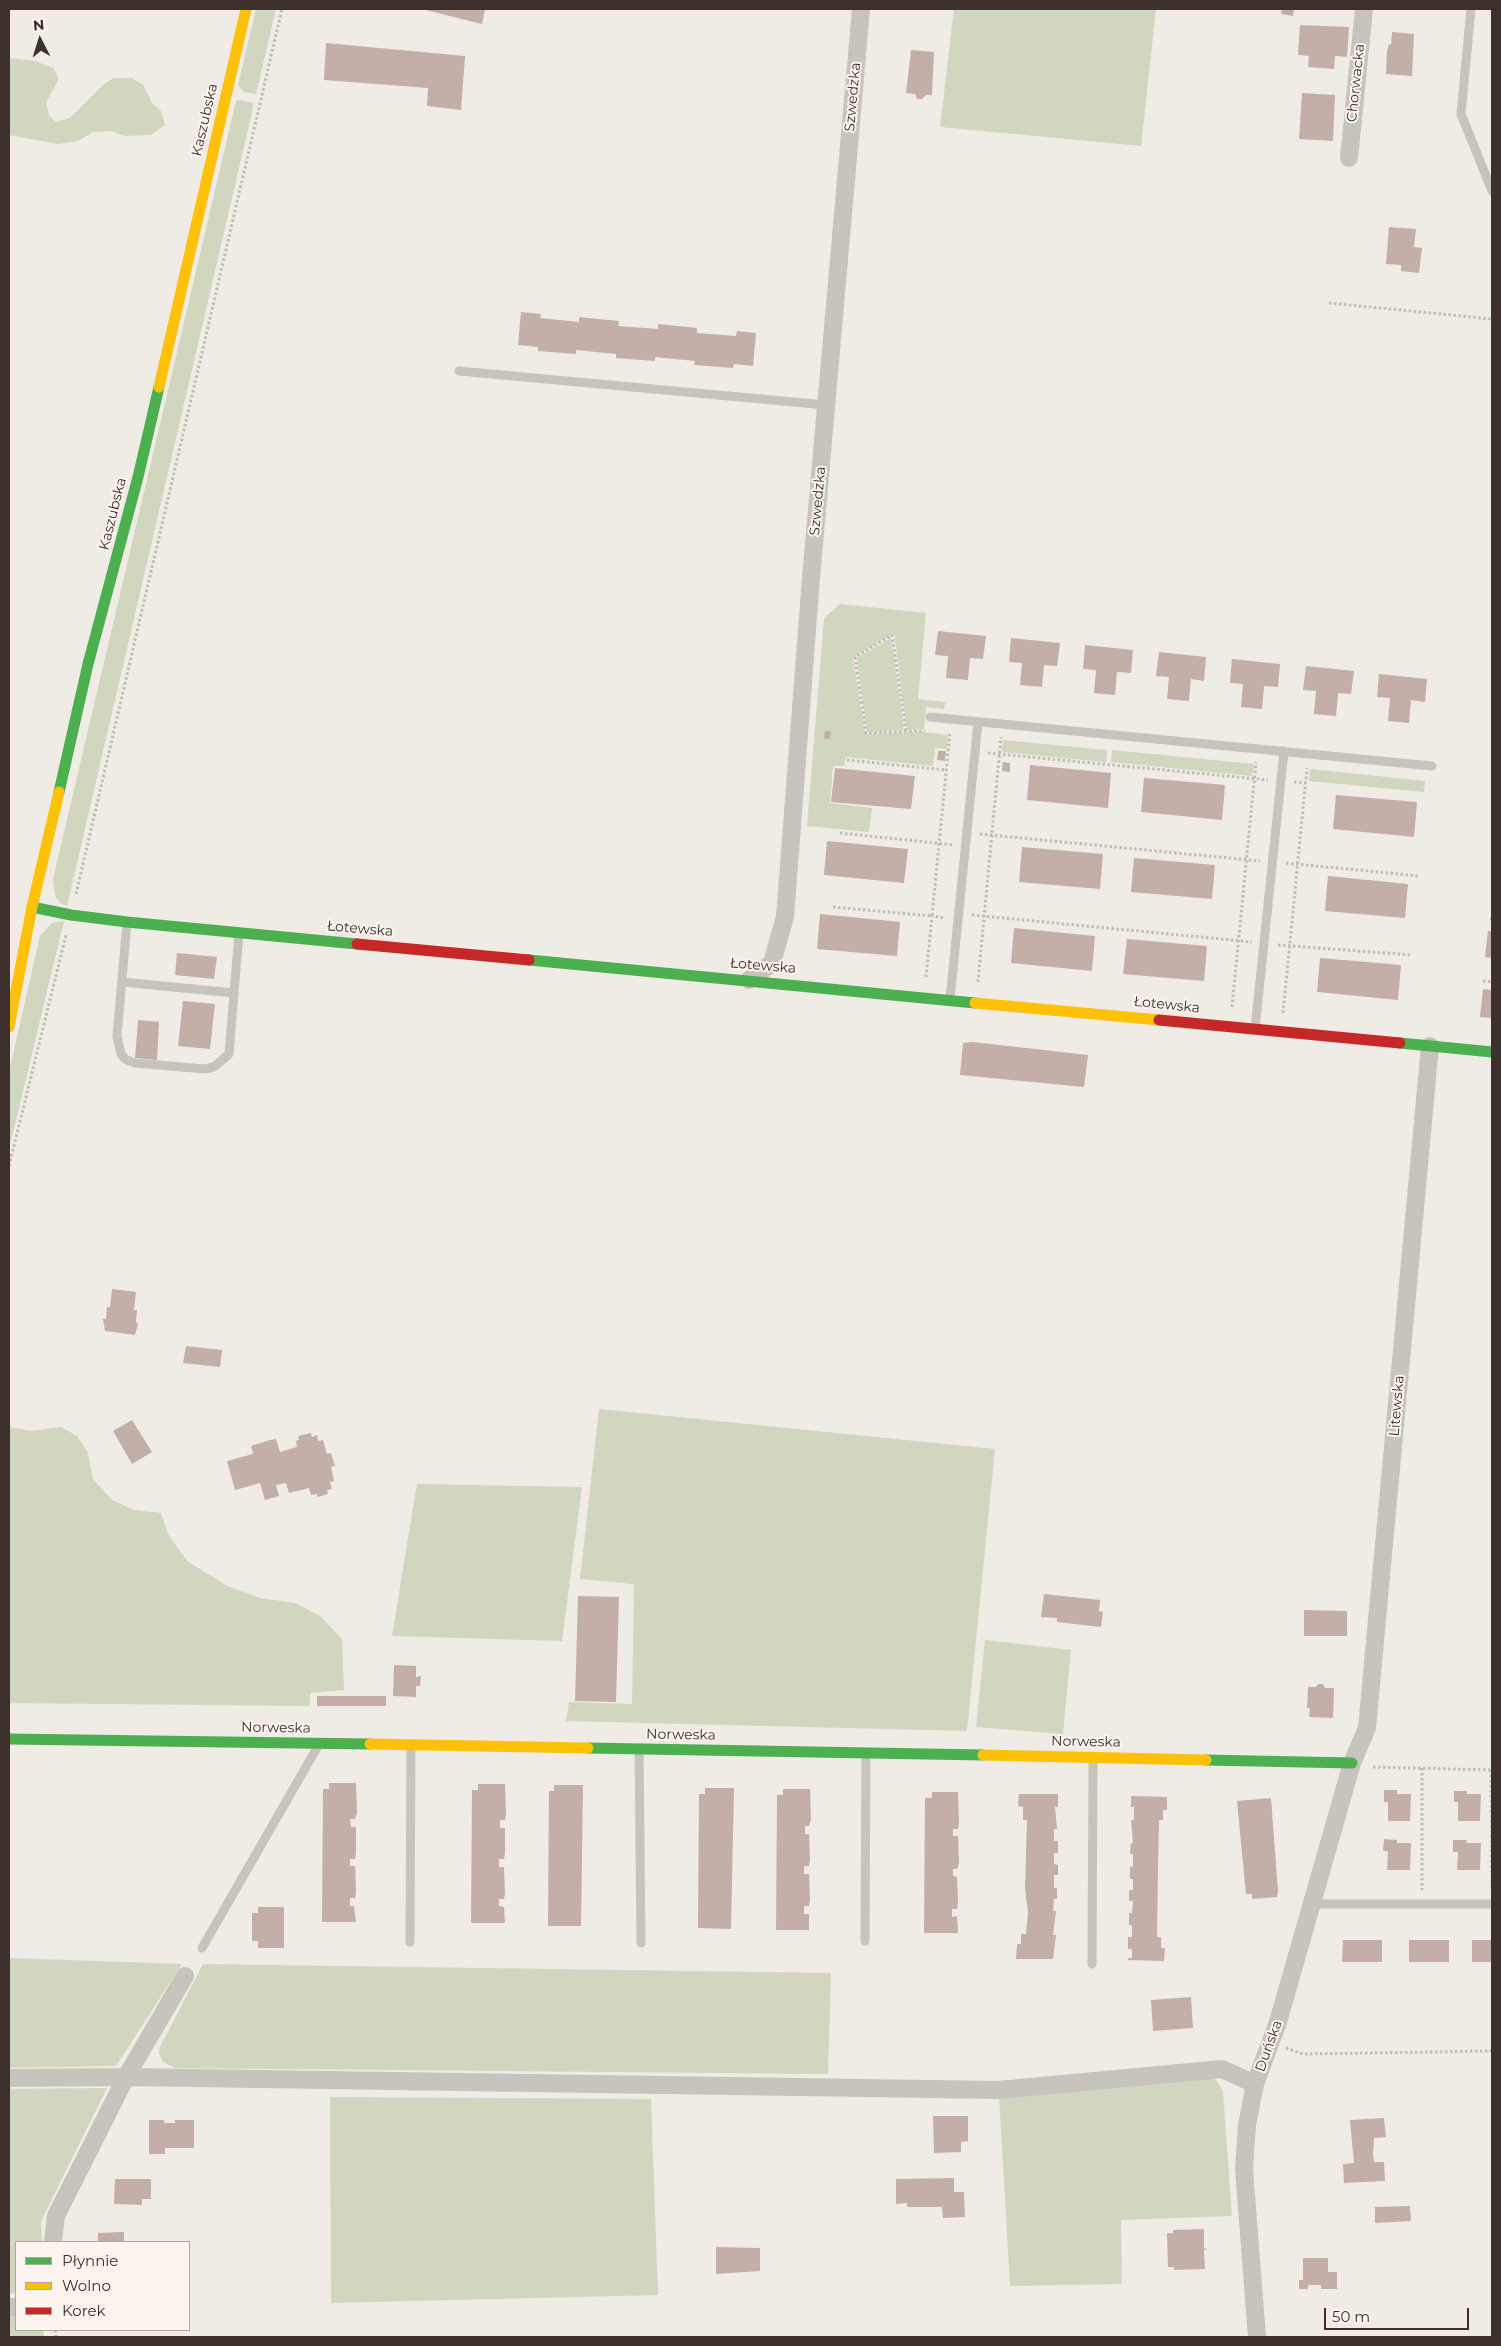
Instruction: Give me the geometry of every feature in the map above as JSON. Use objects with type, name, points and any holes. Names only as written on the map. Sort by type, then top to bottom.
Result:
[{"type":"street","name":"Kaszubska","points":[[9,1028],[32,907],[88,664],[138,477],[246,9]]},
{"type":"street","name":"Szwedzka","points":[[749,980],[772,963],[785,917],[826,405],[861,9]]},
{"type":"street","name":"Chorwacka","points":[[1349,158],[1364,9]]},
{"type":"street","name":"Łotewska","points":[[32,907],[71,915],[128,922],[1492,1052]]},
{"type":"street","name":"Litewska","points":[[1360,1765],[1362,1745],[1367,1728],[1430,1046]]},
{"type":"street","name":"Norweska","points":[[9,1739],[866,1752],[1360,1765]]},
{"type":"street","name":"Duńska","points":[[1257,2337],[1244,2169],[1247,2125],[1255,2084],[1271,2044],[1311,1904],[1360,1765]]},
{"type":"street","points":[[53,2241],[56,2216],[126,2077],[185,1976]]},
{"type":"street","points":[[9,2078],[126,2077],[998,2090],[1222,2069],[1255,2084]]},
{"type":"lane","points":[[1471,9],[1461,114],[1492,191]]},
{"type":"lane","points":[[459,371],[826,405]]},
{"type":"lane","points":[[930,717],[1432,766]]},
{"type":"lane","points":[[950,999],[978,722]]},
{"type":"lane","points":[[1256,1029],[1284,751]]},
{"type":"lane","points":[[128,922],[118,1046],[125,1059],[135,1063],[205,1069],[214,1067],[229,1054],[239,932]]},
{"type":"lane","points":[[122,982],[234,993]]},
{"type":"lane","points":[[202,1948],[319,1744]]},
{"type":"lane","points":[[410,1942],[411,1745]]},
{"type":"lane","points":[[639,1749],[641,1943]]},
{"type":"lane","points":[[865,1941],[866,1752]]},
{"type":"lane","points":[[1092,1964],[1093,1758]]},
{"type":"lane","points":[[1311,1904],[1492,1904]]},
{"type":"path","points":[[9,1166],[71,915],[282,9]]},
{"type":"path","points":[[1329,303],[1492,319]]},
{"type":"path","points":[[906,731],[892,635],[855,657],[866,733],[932,732]]},
{"type":"path","points":[[926,978],[952,719]]},
{"type":"path","points":[[978,983],[1002,724]]},
{"type":"path","points":[[941,733],[950,734]]},
{"type":"path","points":[[1232,1009],[1257,749]]},
{"type":"path","points":[[975,752],[1281,781]]},
{"type":"path","points":[[1283,1013],[1309,754]]},
{"type":"path","points":[[847,760],[946,770]]},
{"type":"path","points":[[840,833],[940,843]]},
{"type":"path","points":[[992,835],[1246,859]]},
{"type":"path","points":[[1298,864],[1419,876]]},
{"type":"path","points":[[833,907],[932,916]]},
{"type":"path","points":[[984,917],[1264,943]]},
{"type":"path","points":[[1290,946],[1412,956]]},
{"type":"path","points":[[1484,981],[1492,982]]},
{"type":"path","points":[[1360,1765],[1491,1770],[1492,1904]]},
{"type":"path","points":[[1422,1768],[1422,1904]]},
{"type":"path","points":[[1271,2044],[1303,2054],[1492,2051]]},
{"type":"green space","points":[[256,9],[276,9],[256,94],[244,92],[238,85]]},
{"type":"green space","points":[[954,9],[1156,9],[1141,146],[940,127]]},
{"type":"green space","points":[[9,58],[35,61],[53,68],[59,79],[46,102],[49,116],[56,122],[70,118],[104,84],[114,78],[132,78],[143,85],[152,103],[161,111],[165,125],[151,135],[125,136],[111,131],[93,132],[78,141],[58,144],[9,135]]},
{"type":"green space","points":[[236,101],[253,103],[253,108],[67,906],[60,903],[55,896],[53,879]]},
{"type":"green space","points":[[840,604],[926,613],[918,699],[945,702],[944,709],[926,707],[924,729],[907,730],[894,633],[853,657],[865,734],[923,732],[948,735],[947,749],[935,748],[933,766],[846,757],[844,766],[833,766],[830,803],[872,808],[869,832],[807,826],[824,618]]},
{"type":"green space","points":[[891,638],[904,730],[867,732],[857,658]]},
{"type":"green space","points":[[1003,740],[1107,750],[1106,762],[1002,752]]},
{"type":"green space","points":[[1112,750],[1254,764],[1252,776],[1111,762]]},
{"type":"green space","points":[[1310,769],[1425,781],[1424,792],[1309,781]]},
{"type":"green space","points":[[64,921],[9,1149],[9,1072],[40,936],[52,923]]},
{"type":"green space","points":[[599,1409],[995,1449],[967,1731],[566,1721],[569,1702],[632,1704],[634,1584],[580,1579]]},
{"type":"green space","points":[[9,1427],[31,1431],[61,1427],[77,1436],[88,1453],[93,1479],[112,1500],[134,1510],[161,1513],[168,1534],[187,1561],[227,1586],[260,1598],[295,1603],[320,1616],[342,1639],[344,1690],[310,1693],[310,1706],[9,1703]]},
{"type":"green space","points":[[417,1484],[582,1487],[562,1641],[392,1636]]},
{"type":"green space","points":[[985,1640],[1071,1650],[1063,1734],[976,1727]]},
{"type":"green space","points":[[9,1958],[182,1964],[116,2066],[9,2068]]},
{"type":"green space","points":[[203,1964],[831,1973],[828,2074],[175,2068],[163,2062],[159,2054],[160,2047]]},
{"type":"green space","points":[[1207,2077],[1215,2079],[1223,2091],[1232,2216],[1121,2220],[1122,2284],[1010,2286],[999,2095]]},
{"type":"green space","points":[[107,2088],[41,2221],[42,2241],[15,2241],[15,2293],[9,2294],[9,2089]]},
{"type":"green space","points":[[330,2097],[651,2099],[658,2295],[331,2303]]},
{"type":"green space","points":[[15,2311],[15,2331],[43,2331],[44,2337],[9,2337],[9,2312]]},
{"type":"building","points":[[421,9],[485,9],[482,24]]},
{"type":"building","points":[[1282,9],[1294,9],[1293,16],[1281,14]]},
{"type":"building","points":[[1300,25],[1349,27],[1347,57],[1335,56],[1334,69],[1308,67],[1309,56],[1298,55]]},
{"type":"building","points":[[1392,32],[1414,34],[1412,76],[1386,74],[1387,51],[1389,44],[1391,45]]},
{"type":"building","points":[[326,43],[465,56],[461,110],[427,106],[428,88],[324,80]]},
{"type":"building","points":[[911,50],[934,52],[932,95],[926,95],[922,99],[917,99],[915,94],[906,93]]},
{"type":"building","points":[[1302,93],[1335,95],[1333,141],[1299,139]]},
{"type":"building","points":[[1389,227],[1416,229],[1414,247],[1422,248],[1419,273],[1401,271],[1401,265],[1386,264]]},
{"type":"building","points":[[521,312],[541,314],[540,318],[579,322],[579,317],[619,321],[618,326],[658,329],[658,324],[697,328],[697,333],[736,336],[737,331],[756,333],[753,366],[734,364],[733,368],[694,365],[695,361],[655,357],[655,361],[616,358],[616,354],[576,350],[576,354],[538,351],[538,347],[518,345]]},
{"type":"building","points":[[938,631],[986,636],[983,659],[970,658],[968,680],[946,678],[948,656],[935,655]]},
{"type":"building","points":[[1011,638],[1060,643],[1057,666],[1044,665],[1042,687],[1020,685],[1022,663],[1009,662]]},
{"type":"building","points":[[1085,645],[1133,650],[1131,673],[1117,672],[1115,695],[1094,693],[1096,670],[1083,669]]},
{"type":"building","points":[[1159,652],[1206,657],[1204,681],[1191,679],[1189,701],[1167,699],[1169,677],[1156,676]]},
{"type":"building","points":[[1232,659],[1280,664],[1278,687],[1264,686],[1262,709],[1241,707],[1243,684],[1230,683]]},
{"type":"building","points":[[1306,666],[1354,671],[1351,694],[1338,693],[1336,716],[1314,714],[1316,691],[1303,690]]},
{"type":"building","points":[[1379,674],[1427,679],[1425,702],[1411,700],[1409,723],[1388,721],[1390,698],[1377,697]]},
{"type":"building","points":[[825,731],[831,731],[830,739],[824,739]]},
{"type":"building","points":[[938,751],[946,751],[945,761],[937,760]]},
{"type":"building","points":[[1003,762],[1010,763],[1010,772],[1002,771]]},
{"type":"building","points":[[1030,765],[1111,773],[1108,808],[1027,800]]},
{"type":"building","points":[[835,768],[915,776],[911,809],[831,802]]},
{"type":"building","points":[[1144,778],[1225,785],[1222,820],[1141,812]]},
{"type":"building","points":[[1336,795],[1417,802],[1414,837],[1333,829]]},
{"type":"building","points":[[827,841],[908,849],[904,883],[824,875]]},
{"type":"building","points":[[1022,847],[1103,854],[1100,889],[1019,882]]},
{"type":"building","points":[[1134,858],[1215,865],[1212,899],[1131,892]]},
{"type":"building","points":[[1328,876],[1408,884],[1405,918],[1325,911]]},
{"type":"building","points":[[820,914],[900,922],[897,956],[817,949]]},
{"type":"building","points":[[1014,928],[1095,936],[1092,971],[1011,963]]},
{"type":"building","points":[[1488,931],[1492,931],[1492,958],[1485,957]]},
{"type":"building","points":[[1127,939],[1207,946],[1204,981],[1123,974]]},
{"type":"building","points":[[177,953],[217,957],[214,979],[175,975]]},
{"type":"building","points":[[1320,958],[1401,965],[1398,1000],[1317,992]]},
{"type":"building","points":[[1483,989],[1492,990],[1492,1018],[1480,1017]]},
{"type":"building","points":[[183,1001],[215,1004],[210,1049],[178,1046]]},
{"type":"building","points":[[138,1020],[159,1022],[157,1060],[135,1058]]},
{"type":"building","points":[[973,1042],[1088,1055],[1084,1087],[960,1075],[963,1043]]},
{"type":"building","points":[[112,1289],[136,1292],[134,1310],[137,1310],[136,1322],[138,1324],[135,1335],[105,1331],[103,1319],[106,1319],[107,1307],[110,1307]]},
{"type":"building","points":[[186,1346],[222,1350],[220,1367],[183,1363]]},
{"type":"building","points":[[132,1420],[152,1452],[132,1464],[113,1431]]},
{"type":"building","points":[[311,1433],[312,1437],[317,1435],[318,1441],[323,1440],[327,1454],[331,1453],[335,1466],[331,1467],[334,1481],[330,1482],[332,1489],[327,1490],[328,1494],[317,1497],[317,1494],[311,1495],[309,1488],[289,1493],[286,1483],[276,1485],[279,1496],[265,1500],[260,1483],[235,1490],[227,1461],[253,1454],[251,1446],[270,1440],[276,1439],[280,1452],[297,1447],[296,1441],[299,1440],[298,1436]]},
{"type":"building","points":[[1044,1594],[1100,1600],[1099,1611],[1103,1612],[1101,1627],[1057,1622],[1057,1618],[1041,1617]]},
{"type":"building","points":[[578,1596],[619,1597],[616,1702],[575,1701]]},
{"type":"building","points":[[1304,1610],[1347,1611],[1347,1636],[1304,1636]]},
{"type":"building","points":[[394,1665],[416,1666],[416,1677],[421,1676],[420,1686],[416,1686],[416,1697],[393,1696]]},
{"type":"building","points":[[1318,1684],[1323,1684],[1325,1688],[1334,1688],[1333,1718],[1309,1717],[1310,1708],[1307,1708],[1308,1687],[1316,1687]]},
{"type":"building","points":[[317,1696],[386,1696],[386,1706],[317,1706]]},
{"type":"building","points":[[329,1783],[356,1783],[357,1813],[355,1819],[350,1819],[351,1827],[356,1827],[356,1853],[355,1859],[350,1859],[350,1866],[355,1866],[356,1892],[355,1898],[350,1898],[350,1906],[354,1906],[356,1922],[322,1922],[323,1789],[329,1789]]},
{"type":"building","points":[[478,1784],[505,1784],[506,1814],[505,1820],[500,1820],[500,1828],[505,1828],[505,1853],[504,1859],[499,1859],[499,1867],[504,1867],[505,1893],[504,1899],[499,1899],[499,1906],[504,1907],[505,1923],[471,1923],[472,1790],[478,1790]]},
{"type":"building","points":[[554,1785],[583,1785],[581,1926],[548,1926],[549,1791],[554,1791]]},
{"type":"building","points":[[705,1788],[734,1788],[731,1929],[698,1928],[699,1794],[705,1794]]},
{"type":"building","points":[[783,1789],[810,1789],[811,1820],[809,1826],[805,1826],[805,1834],[809,1834],[810,1860],[809,1866],[804,1866],[804,1874],[809,1874],[810,1900],[809,1906],[804,1906],[804,1914],[809,1914],[809,1930],[776,1930],[777,1795],[783,1795]]},
{"type":"building","points":[[1384,1790],[1397,1790],[1397,1794],[1411,1794],[1410,1821],[1388,1821],[1388,1802],[1384,1802]]},
{"type":"building","points":[[1454,1791],[1467,1791],[1467,1794],[1481,1794],[1480,1821],[1458,1821],[1458,1802],[1454,1802]]},
{"type":"building","points":[[932,1792],[958,1792],[959,1823],[958,1829],[953,1829],[953,1836],[958,1836],[959,1863],[957,1869],[953,1869],[953,1876],[957,1877],[958,1903],[957,1909],[952,1909],[952,1917],[957,1916],[958,1933],[924,1933],[925,1798],[932,1798]]},
{"type":"building","points":[[1019,1794],[1058,1794],[1058,1807],[1055,1807],[1057,1829],[1054,1829],[1054,1841],[1058,1841],[1058,1853],[1054,1853],[1054,1864],[1058,1865],[1058,1875],[1054,1875],[1054,1888],[1057,1888],[1057,1899],[1054,1899],[1053,1911],[1056,1911],[1053,1935],[1056,1935],[1053,1959],[1016,1959],[1017,1944],[1021,1944],[1021,1934],[1026,1934],[1028,1913],[1025,1889],[1027,1820],[1023,1820],[1023,1807],[1018,1806]]},
{"type":"building","points":[[1131,1796],[1167,1797],[1167,1810],[1163,1810],[1163,1820],[1159,1820],[1158,1867],[1157,1937],[1161,1937],[1161,1948],[1165,1948],[1164,1961],[1128,1960],[1128,1958],[1132,1958],[1132,1949],[1128,1949],[1128,1937],[1132,1937],[1129,1913],[1132,1913],[1133,1901],[1129,1901],[1129,1890],[1133,1890],[1133,1879],[1130,1879],[1130,1866],[1133,1867],[1133,1854],[1130,1854],[1131,1843],[1133,1843],[1131,1820],[1134,1820],[1134,1807],[1131,1807]]},
{"type":"building","points":[[1271,1798],[1278,1892],[1277,1897],[1252,1899],[1252,1894],[1246,1894],[1237,1801]]},
{"type":"building","points":[[1384,1839],[1397,1840],[1397,1843],[1411,1843],[1410,1870],[1387,1870],[1388,1851],[1383,1851]]},
{"type":"building","points":[[1453,1840],[1467,1840],[1466,1843],[1481,1843],[1480,1870],[1457,1870],[1458,1852],[1453,1852]]},
{"type":"building","points":[[258,1907],[284,1907],[284,1948],[258,1948],[258,1941],[252,1941],[252,1913],[258,1913]]},
{"type":"building","points":[[1343,1940],[1382,1940],[1382,1962],[1342,1962]]},
{"type":"building","points":[[1409,1940],[1449,1940],[1449,1962],[1409,1962]]},
{"type":"building","points":[[1472,1940],[1492,1940],[1492,1962],[1472,1962]]},
{"type":"building","points":[[1191,1997],[1193,2028],[1153,2031],[1151,2000]]},
{"type":"building","points":[[933,2116],[968,2116],[968,2141],[961,2142],[961,2152],[934,2153]]},
{"type":"building","points":[[1384,2118],[1386,2137],[1374,2138],[1373,2155],[1374,2162],[1384,2162],[1385,2181],[1344,2183],[1343,2164],[1354,2163],[1350,2120]]},
{"type":"building","points":[[149,2120],[164,2120],[164,2123],[175,2123],[175,2120],[194,2120],[194,2148],[165,2148],[165,2154],[149,2154]]},
{"type":"building","points":[[954,2178],[954,2192],[964,2192],[965,2217],[943,2218],[942,2207],[907,2207],[907,2203],[896,2204],[896,2179]]},
{"type":"building","points":[[115,2179],[151,2179],[151,2199],[142,2199],[142,2205],[114,2204]]},
{"type":"building","points":[[1410,2206],[1411,2221],[1375,2223],[1375,2207]]},
{"type":"building","points":[[1204,2229],[1204,2248],[1207,2250],[1204,2250],[1205,2269],[1174,2270],[1174,2267],[1168,2267],[1167,2233],[1173,2233],[1173,2230]]},
{"type":"building","points":[[124,2232],[124,2241],[98,2241],[98,2233]]},
{"type":"building","points":[[716,2247],[760,2248],[760,2271],[716,2274]]},
{"type":"building","points":[[1303,2258],[1328,2258],[1328,2272],[1337,2272],[1337,2289],[1321,2289],[1321,2285],[1308,2285],[1308,2289],[1299,2289],[1299,2280],[1303,2280]]},
{"type":"traffic: fast","points":[[59,792],[88,664],[138,477],[159,387]]},
{"type":"traffic: fast","points":[[32,907],[71,915],[127,922],[357,944]]},
{"type":"traffic: fast","points":[[529,960],[975,1003]]},
{"type":"traffic: fast","points":[[1400,1043],[1492,1052]]},
{"type":"traffic: fast","points":[[9,1739],[370,1744]]},
{"type":"traffic: fast","points":[[588,1748],[983,1755]]},
{"type":"traffic: fast","points":[[1206,1760],[1352,1763]]},
{"type":"traffic: slow","points":[[159,387],[246,9]]},
{"type":"traffic: slow","points":[[9,1027],[32,907],[59,792]]},
{"type":"traffic: slow","points":[[975,1003],[1159,1020]]},
{"type":"traffic: slow","points":[[370,1744],[588,1748]]},
{"type":"traffic: slow","points":[[983,1755],[1206,1760]]},
{"type":"traffic: jam","points":[[357,944],[529,960]]},
{"type":"traffic: jam","points":[[1159,1020],[1400,1043]]}]
